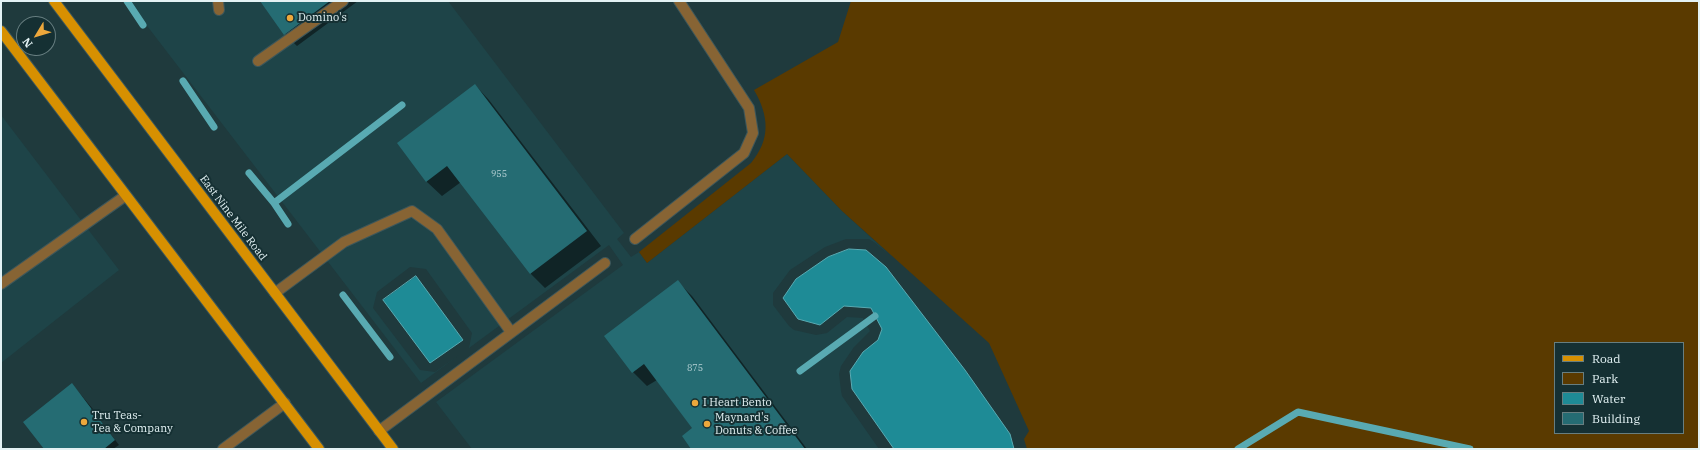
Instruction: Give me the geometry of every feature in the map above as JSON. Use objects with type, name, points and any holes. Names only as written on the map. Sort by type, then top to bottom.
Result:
[{"type":"main road","name":"East Nine Mile Road","points":[[54,1],[393,449]]},
{"type":"main road","points":[[1,32],[319,449]]},
{"type":"street","points":[[258,61],[343,1]]},
{"type":"street","points":[[635,239],[744,153],[753,132],[749,108],[679,1]]},
{"type":"street","points":[[1,284],[30,265],[125,196]]},
{"type":"street","points":[[275,293],[344,242],[412,211],[437,229],[511,332]]},
{"type":"street","points":[[379,431],[605,263]]},
{"type":"street","points":[[223,449],[285,404]]},
{"type":"shaded area","points":[[128,1],[448,1],[624,233],[617,239],[631,257],[639,252],[647,263],[787,154],[842,211],[890,255],[869,239],[846,239],[825,247],[790,270],[773,293],[773,305],[789,326],[794,330],[816,335],[827,333],[847,317],[863,318],[870,331],[854,347],[841,366],[839,374],[841,391],[842,396],[879,449],[472,449],[436,402],[623,265],[609,245],[469,348],[472,333],[426,269],[410,267],[377,292],[373,308],[420,370],[435,372],[459,355],[421,383]]},
{"type":"shaded area","points":[[1,115],[119,270],[1,363]]},
{"type":"green space","points":[[851,1],[1699,1],[1699,449],[1027,449],[1024,439],[1029,431],[989,343],[842,211],[787,154],[647,263],[639,252],[751,163],[757,154],[765,136],[766,127],[763,109],[754,90],[838,42]]},
{"type":"water","points":[[849,249],[866,250],[886,267],[965,370],[1010,434],[1014,449],[894,449],[852,389],[850,371],[863,352],[878,340],[882,329],[871,308],[844,306],[820,325],[798,319],[783,298],[796,279],[828,257]]},
{"type":"water","points":[[416,276],[463,340],[430,363],[383,300]]},
{"type":"building","name":"Domino's","points":[[260,1],[330,1],[284,35]]},
{"type":"building","points":[[475,84],[587,231],[530,274],[447,166],[426,182],[397,143]]},
{"type":"building","points":[[678,280],[805,449],[691,449],[682,436],[692,428],[644,364],[632,373],[604,336]]},
{"type":"building","points":[[72,383],[115,440],[104,449],[44,449],[23,422]]},
{"type":"waterway","points":[[127,1],[143,25]]},
{"type":"waterway","points":[[183,81],[214,127]]},
{"type":"waterway","points":[[274,203],[402,105]]},
{"type":"waterway","points":[[249,173],[274,203],[288,224]]},
{"type":"waterway","points":[[343,295],[390,357]]},
{"type":"waterway","points":[[800,371],[875,316]]},
{"type":"waterway","points":[[1238,449],[1298,412],[1470,449]]},
{"type":"place","name":"Domino's","points":[[290,18]]},
{"type":"place","name":"I Heart Bento","points":[[695,403]]},
{"type":"place","name":"Tru Teas- Tea & Company","points":[[84,422]]},
{"type":"place","name":"Maynard's Donuts & Coffee","points":[[707,424]]}]
